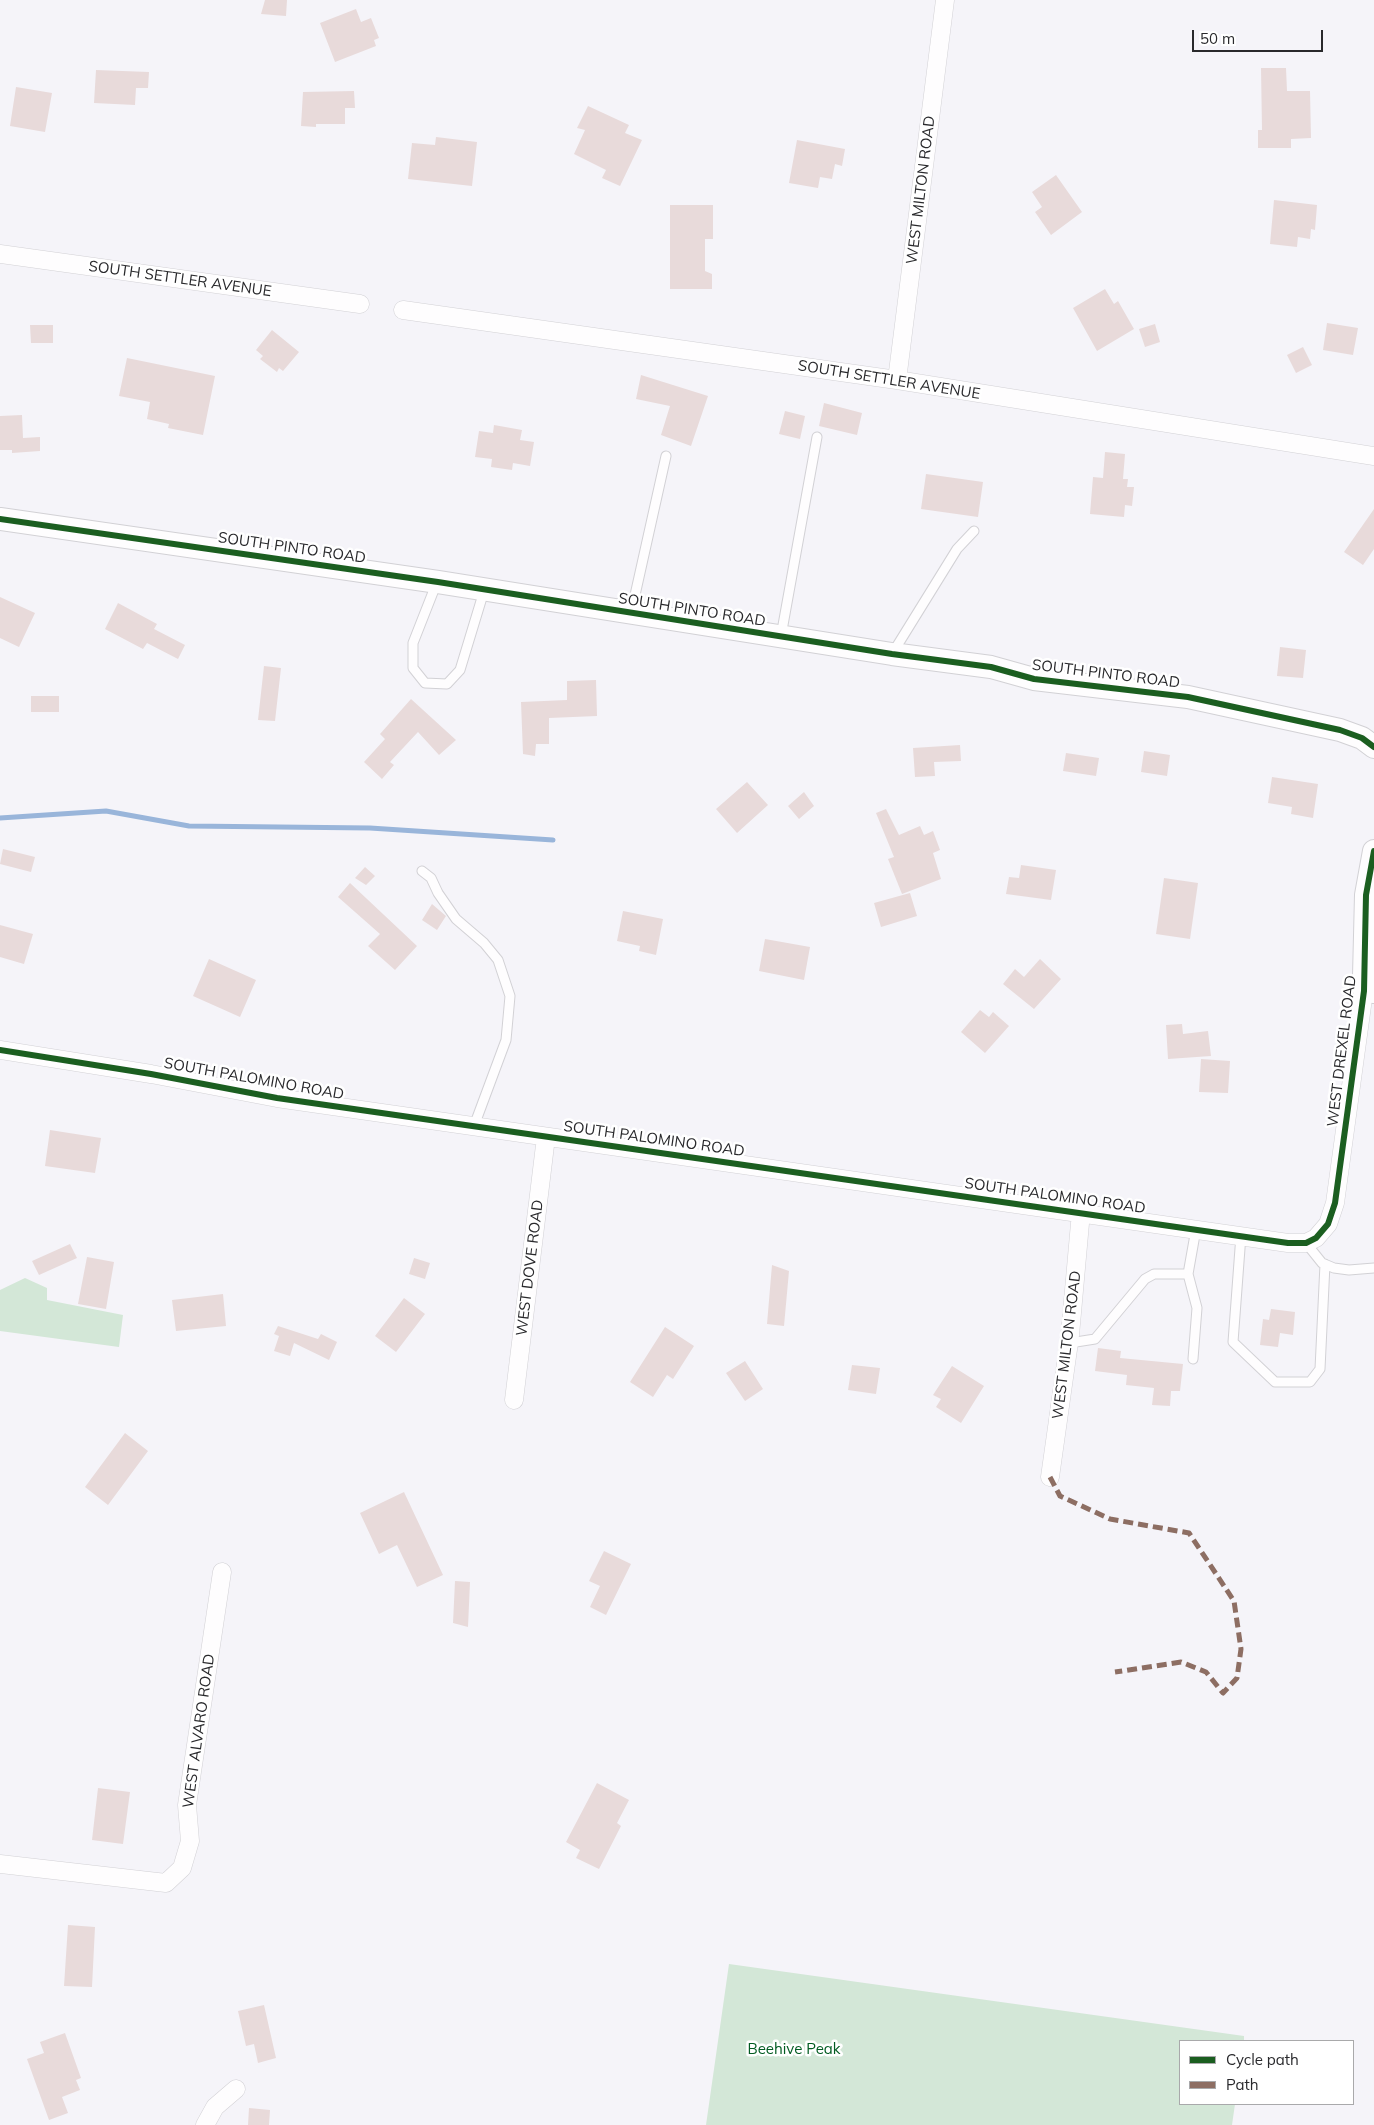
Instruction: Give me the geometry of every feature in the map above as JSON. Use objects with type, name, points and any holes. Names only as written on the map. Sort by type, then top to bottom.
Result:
[{"type":"street","name":"WEST MILTON ROAD","points":[[896,380],[945,0]]},
{"type":"street","name":"SOUTH SETTLER AVENUE","points":[[0,254],[360,304]]},
{"type":"street","name":"SOUTH SETTLER AVENUE","points":[[403,310],[896,380],[1374,456]]},
{"type":"street","name":"SOUTH PINTO ROAD","points":[[0,519],[438,582],[892,654],[991,667],[1034,679],[1188,697],[1340,730],[1362,738],[1374,747]]},
{"type":"street","name":"WEST DREXEL ROAD","points":[[1306,1243],[1316,1238],[1328,1224],[1335,1203],[1369,991],[1366,895],[1374,850]]},
{"type":"street","name":"SOUTH PALOMINO ROAD","points":[[0,1050],[151,1074],[277,1098],[1288,1243],[1306,1243]]},
{"type":"street","name":"WEST DOVE ROAD","points":[[514,1400],[546,1137]]},
{"type":"street","name":"WEST MILTON ROAD","points":[[1050,1477],[1070,1335],[1081,1212]]},
{"type":"street","name":"WEST ALVARO ROAD","points":[[0,1864],[166,1883],[182,1868],[190,1841],[187,1805],[222,1572]]},
{"type":"street","points":[[205,2125],[215,2107],[236,2089]]},
{"type":"lane","points":[[781,636],[816,437]]},
{"type":"lane","points":[[631,613],[666,456]]},
{"type":"lane","points":[[892,654],[957,549],[974,531]]},
{"type":"lane","points":[[438,582],[413,643],[413,668],[425,684],[447,684],[460,670],[484,590]]},
{"type":"lane","points":[[422,871],[431,878],[438,893],[456,919],[484,943],[498,960],[510,996],[506,1040],[474,1126]]},
{"type":"lane","points":[[1193,1359],[1197,1308],[1188,1274],[1196,1229]]},
{"type":"lane","points":[[1241,1235],[1233,1342],[1275,1382],[1310,1382],[1320,1369],[1325,1264]]},
{"type":"lane","points":[[1306,1243],[1325,1264],[1350,1270],[1374,1268]]},
{"type":"lane","points":[[1070,1335],[1076,1342],[1095,1339],[1145,1279],[1154,1274],[1188,1274]]},
{"type":"green space","points":[[25,1278],[47,1288],[47,1300],[123,1315],[119,1347],[0,1331],[0,1290]]},
{"type":"green space","name":"Beehive Peak","points":[[729,1964],[1244,2036],[1244,2040],[1179,2040],[1179,2105],[1235,2105],[1232,2125],[706,2125]]},
{"type":"building","points":[[265,0],[287,0],[286,16],[261,14]]},
{"type":"building","points":[[356,9],[361,22],[371,18],[379,38],[374,40],[376,46],[335,62],[320,23]]},
{"type":"building","points":[[1261,68],[1286,68],[1287,91],[1310,91],[1311,138],[1291,139],[1291,148],[1258,148],[1258,130],[1262,130]]},
{"type":"building","points":[[96,70],[149,72],[148,88],[136,88],[135,105],[94,103]]},
{"type":"building","points":[[16,87],[52,93],[45,132],[10,126]]},
{"type":"building","points":[[354,91],[355,108],[345,108],[345,124],[316,124],[316,127],[301,126],[303,92]]},
{"type":"building","points":[[588,106],[629,125],[625,133],[642,140],[620,186],[602,178],[606,170],[574,154],[585,130],[577,128]]},
{"type":"building","points":[[436,137],[477,142],[472,186],[408,179],[412,143],[435,145]]},
{"type":"building","points":[[797,140],[845,149],[842,166],[835,164],[832,179],[820,177],[818,188],[789,183]]},
{"type":"building","points":[[1056,175],[1082,212],[1051,235],[1035,212],[1042,207],[1032,192]]},
{"type":"building","points":[[1274,200],[1317,205],[1315,230],[1311,229],[1310,239],[1298,237],[1297,247],[1270,244]]},
{"type":"building","points":[[670,205],[713,205],[713,239],[705,239],[705,271],[712,274],[712,289],[670,289]]},
{"type":"building","points":[[1105,289],[1114,304],[1118,301],[1134,329],[1097,351],[1073,308]]},
{"type":"building","points":[[1327,323],[1358,328],[1353,355],[1323,350]]},
{"type":"building","points":[[1155,324],[1160,342],[1145,347],[1139,329]]},
{"type":"building","points":[[30,325],[53,325],[53,343],[31,343]]},
{"type":"building","points":[[272,330],[299,352],[283,371],[279,368],[277,372],[260,359],[263,356],[256,350]]},
{"type":"building","points":[[1303,347],[1312,365],[1296,373],[1287,355]]},
{"type":"building","points":[[127,358],[215,376],[203,435],[168,428],[169,424],[147,419],[150,402],[119,396]]},
{"type":"building","points":[[641,375],[708,396],[691,446],[661,435],[670,406],[636,399]]},
{"type":"building","points":[[824,403],[862,413],[857,435],[819,426]]},
{"type":"building","points":[[785,411],[805,416],[800,439],[779,434]]},
{"type":"building","points":[[22,415],[23,438],[40,437],[40,451],[12,453],[12,450],[0,450],[0,416]]},
{"type":"building","points":[[494,425],[522,430],[520,440],[534,442],[530,466],[513,463],[512,470],[491,467],[492,459],[475,457],[479,431],[493,433]]},
{"type":"building","points":[[1105,452],[1125,454],[1123,479],[1128,479],[1127,487],[1134,487],[1132,506],[1125,505],[1124,517],[1090,514],[1093,477],[1103,478]]},
{"type":"building","points":[[926,474],[983,482],[978,517],[921,509]]},
{"type":"building","points":[[1374,509],[1374,549],[1363,565],[1344,552]]},
{"type":"building","points":[[0,597],[35,613],[19,647],[0,638]]},
{"type":"building","points":[[118,603],[157,624],[154,629],[185,645],[178,659],[147,643],[143,649],[105,629]]},
{"type":"building","points":[[1280,647],[1306,650],[1303,678],[1277,676]]},
{"type":"building","points":[[264,666],[281,668],[275,721],[258,720]]},
{"type":"building","points":[[596,680],[597,716],[549,718],[549,744],[536,744],[535,756],[523,754],[521,702],[567,700],[567,681]]},
{"type":"building","points":[[31,696],[59,696],[59,712],[31,712]]},
{"type":"building","points":[[411,699],[456,740],[439,755],[418,732],[390,762],[394,765],[382,779],[364,762],[385,739],[380,734]]},
{"type":"building","points":[[960,745],[961,761],[934,762],[935,776],[915,777],[913,748]]},
{"type":"building","points":[[1144,751],[1170,755],[1167,776],[1141,772]]},
{"type":"building","points":[[1066,753],[1099,758],[1096,776],[1063,771]]},
{"type":"building","points":[[1272,777],[1318,784],[1313,818],[1291,814],[1292,807],[1268,803]]},
{"type":"building","points":[[747,782],[768,805],[737,833],[716,809]]},
{"type":"building","points":[[804,792],[814,806],[799,819],[788,806]]},
{"type":"building","points":[[886,809],[899,835],[920,826],[924,835],[933,831],[940,850],[933,853],[941,879],[902,894],[888,859],[894,857],[876,813]]},
{"type":"building","points":[[3,849],[35,857],[31,872],[0,864]]},
{"type":"building","points":[[1021,865],[1056,870],[1051,900],[1006,894],[1009,877],[1019,878]]},
{"type":"building","points":[[365,867],[375,876],[366,885],[355,878]]},
{"type":"building","points":[[1164,878],[1198,883],[1190,939],[1156,934]]},
{"type":"building","points":[[350,883],[417,946],[395,970],[368,946],[380,934],[338,897]]},
{"type":"building","points":[[910,893],[917,916],[881,927],[874,903]]},
{"type":"building","points":[[432,904],[446,916],[437,930],[422,920]]},
{"type":"building","points":[[623,911],[663,919],[656,955],[639,951],[640,946],[617,941]]},
{"type":"building","points":[[0,925],[33,934],[24,964],[0,957]]},
{"type":"building","points":[[765,939],[810,947],[804,980],[759,971]]},
{"type":"building","points":[[209,959],[256,980],[240,1017],[193,996]]},
{"type":"building","points":[[1040,959],[1061,979],[1034,1009],[1003,984],[1015,969],[1024,977]]},
{"type":"building","points":[[980,1010],[989,1017],[993,1012],[1009,1026],[985,1053],[961,1032]]},
{"type":"building","points":[[1182,1024],[1183,1034],[1208,1031],[1211,1056],[1168,1059],[1166,1025]]},
{"type":"building","points":[[1201,1059],[1230,1061],[1228,1093],[1199,1092]]},
{"type":"building","points":[[50,1130],[101,1138],[95,1173],[45,1166]]},
{"type":"building","points":[[70,1244],[77,1258],[39,1275],[32,1261]]},
{"type":"building","points":[[87,1257],[114,1262],[106,1309],[78,1304]]},
{"type":"building","points":[[414,1258],[430,1263],[425,1279],[409,1274]]},
{"type":"building","points":[[772,1265],[789,1271],[784,1326],[767,1324]]},
{"type":"building","points":[[223,1294],[226,1326],[176,1331],[172,1300]]},
{"type":"building","points":[[404,1298],[425,1314],[396,1352],[375,1336]]},
{"type":"building","points":[[1271,1309],[1295,1312],[1293,1335],[1280,1333],[1278,1347],[1260,1345],[1263,1319],[1269,1320]]},
{"type":"building","points":[[278,1326],[318,1339],[321,1334],[337,1342],[329,1360],[294,1343],[290,1356],[274,1351],[279,1336],[274,1334]]},
{"type":"building","points":[[665,1327],[694,1346],[673,1379],[667,1375],[653,1397],[630,1382]]},
{"type":"building","points":[[1098,1348],[1121,1351],[1120,1358],[1183,1364],[1180,1391],[1171,1391],[1170,1406],[1152,1405],[1154,1388],[1126,1385],[1127,1375],[1095,1371]]},
{"type":"building","points":[[745,1361],[763,1389],[745,1401],[726,1373]]},
{"type":"building","points":[[852,1365],[880,1368],[876,1394],[848,1390]]},
{"type":"building","points":[[952,1366],[984,1386],[961,1423],[936,1407],[941,1399],[933,1395]]},
{"type":"building","points":[[125,1433],[148,1451],[108,1505],[85,1487]]},
{"type":"building","points":[[404,1492],[443,1575],[417,1587],[397,1545],[379,1554],[360,1513]]},
{"type":"building","points":[[604,1551],[631,1564],[606,1615],[590,1607],[600,1586],[589,1581]]},
{"type":"building","points":[[455,1581],[470,1582],[468,1627],[453,1623]]},
{"type":"building","points":[[597,1783],[629,1800],[617,1823],[621,1826],[599,1869],[576,1858],[580,1850],[566,1842]]},
{"type":"building","points":[[98,1788],[130,1792],[123,1844],[92,1840]]},
{"type":"building","points":[[68,1925],[95,1927],[92,1987],[64,1986]]},
{"type":"building","points":[[264,2005],[276,2058],[258,2063],[254,2044],[246,2046],[238,2011]]},
{"type":"building","points":[[65,2033],[81,2078],[76,2080],[80,2090],[62,2097],[68,2113],[49,2120],[27,2059],[44,2053],[40,2042]]},
{"type":"building","points":[[249,2108],[270,2110],[269,2125],[248,2125]]},
{"type":"waterway","points":[[0,818],[106,811],[189,826],[370,828],[553,840]]},
{"type":"marked path","points":[[1050,1477],[1060,1496],[1110,1519],[1189,1533],[1234,1601],[1241,1649],[1237,1678],[1223,1693],[1206,1672],[1181,1662],[1115,1672]]},
{"type":"cycle path","points":[[0,519],[438,582],[892,654],[991,667],[1034,679],[1188,697],[1340,730],[1362,738],[1374,747]]},
{"type":"cycle path","points":[[0,1050],[151,1074],[277,1098],[1288,1243],[1306,1243],[1316,1238],[1328,1224],[1335,1203],[1364,991],[1366,895],[1374,851]]}]
